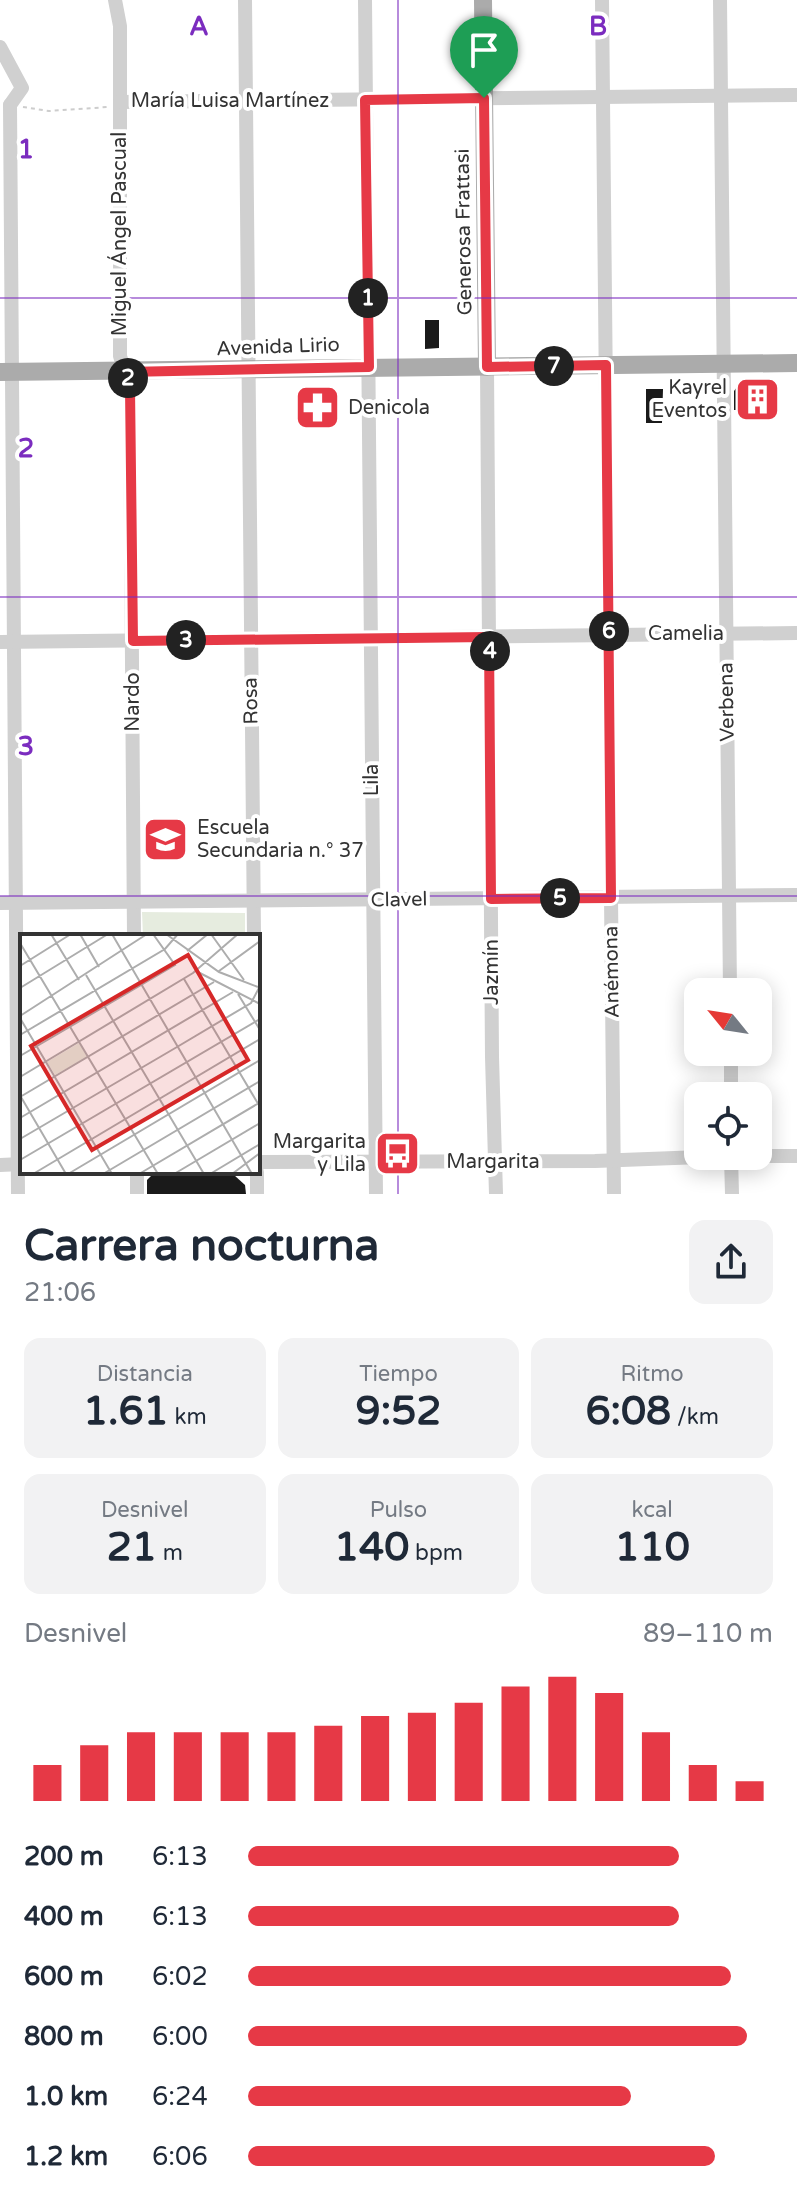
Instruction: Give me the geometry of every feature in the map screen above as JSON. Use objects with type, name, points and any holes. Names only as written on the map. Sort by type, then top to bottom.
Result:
[{"type":"main road","name":"Generosa Frattasi","points":[[483,0],[487,367]]},
{"type":"main road","name":"Avenida Lirio","points":[[6,372],[797,363]]},
{"type":"street","name":"Rosa","points":[[245,0],[254,934]]},
{"type":"street","name":"Lila","points":[[365,0],[376,1194]]},
{"type":"street","name":"Anémona","points":[[602,0],[614,1194]]},
{"type":"street","name":"Verbena","points":[[720,0],[730,978]]},
{"type":"street","name":"Miguel Ángel Pascual","points":[[121,2],[120,356],[126,372]]},
{"type":"street","points":[[0,47],[22,88],[5,104],[8,903],[20,1164],[18,1194]]},
{"type":"street","name":"María Luisa Martínez","points":[[120,102],[797,95]]},
{"type":"street","name":"Jazmín","points":[[487,367],[496,1194]]},
{"type":"street","name":"Nardo","points":[[126,372],[130,388],[134,934]]},
{"type":"street","name":"Camelia","points":[[7,642],[797,633]]},
{"type":"street","name":"Clavel","points":[[8,903],[797,895]]},
{"type":"street","points":[[772,1156],[797,1156]]},
{"type":"street","name":"Margarita","points":[[260,1162],[684,1157]]},
{"type":"street","points":[[0,1165],[20,1164]]},
{"type":"street","points":[[731,1170],[732,1194]]},
{"type":"path","name":"María Luisa Martínez","points":[[5,104],[49,111],[105,108],[120,102]]},
{"type":"shaded area","points":[[142,912],[245,913],[245,934],[143,934]]},
{"type":"building","points":[[425,320],[439,320],[439,348],[425,349]]},
{"type":"building","name":"Kayrel Eventos","points":[[771,386],[768,418],[746,418],[746,410],[734,410],[734,391],[737,387]]},
{"type":"building","points":[[646,389],[663,389],[662,423],[646,423]]},
{"type":"building","name":"Denicola","points":[[324,395],[324,421],[309,421],[309,396]]},
{"type":"building","points":[[152,1175],[234,1175],[245,1185],[246,1194],[147,1194],[147,1180]]},
{"type":"place","name":"Kayrel Eventos","points":[[758,399]]},
{"type":"place","name":"Denicola","points":[[317,408]]},
{"type":"place","name":"Escuela Secundaria n.° 37","points":[[166,839]]},
{"type":"place","name":"Margarita y Lila","points":[[397,1154]]},
{"type":"route","points":[[484,98],[487,367],[606,365],[611,898],[491,899],[489,637],[133,641],[130,388],[126,372],[369,367],[365,100],[484,98]]}]
